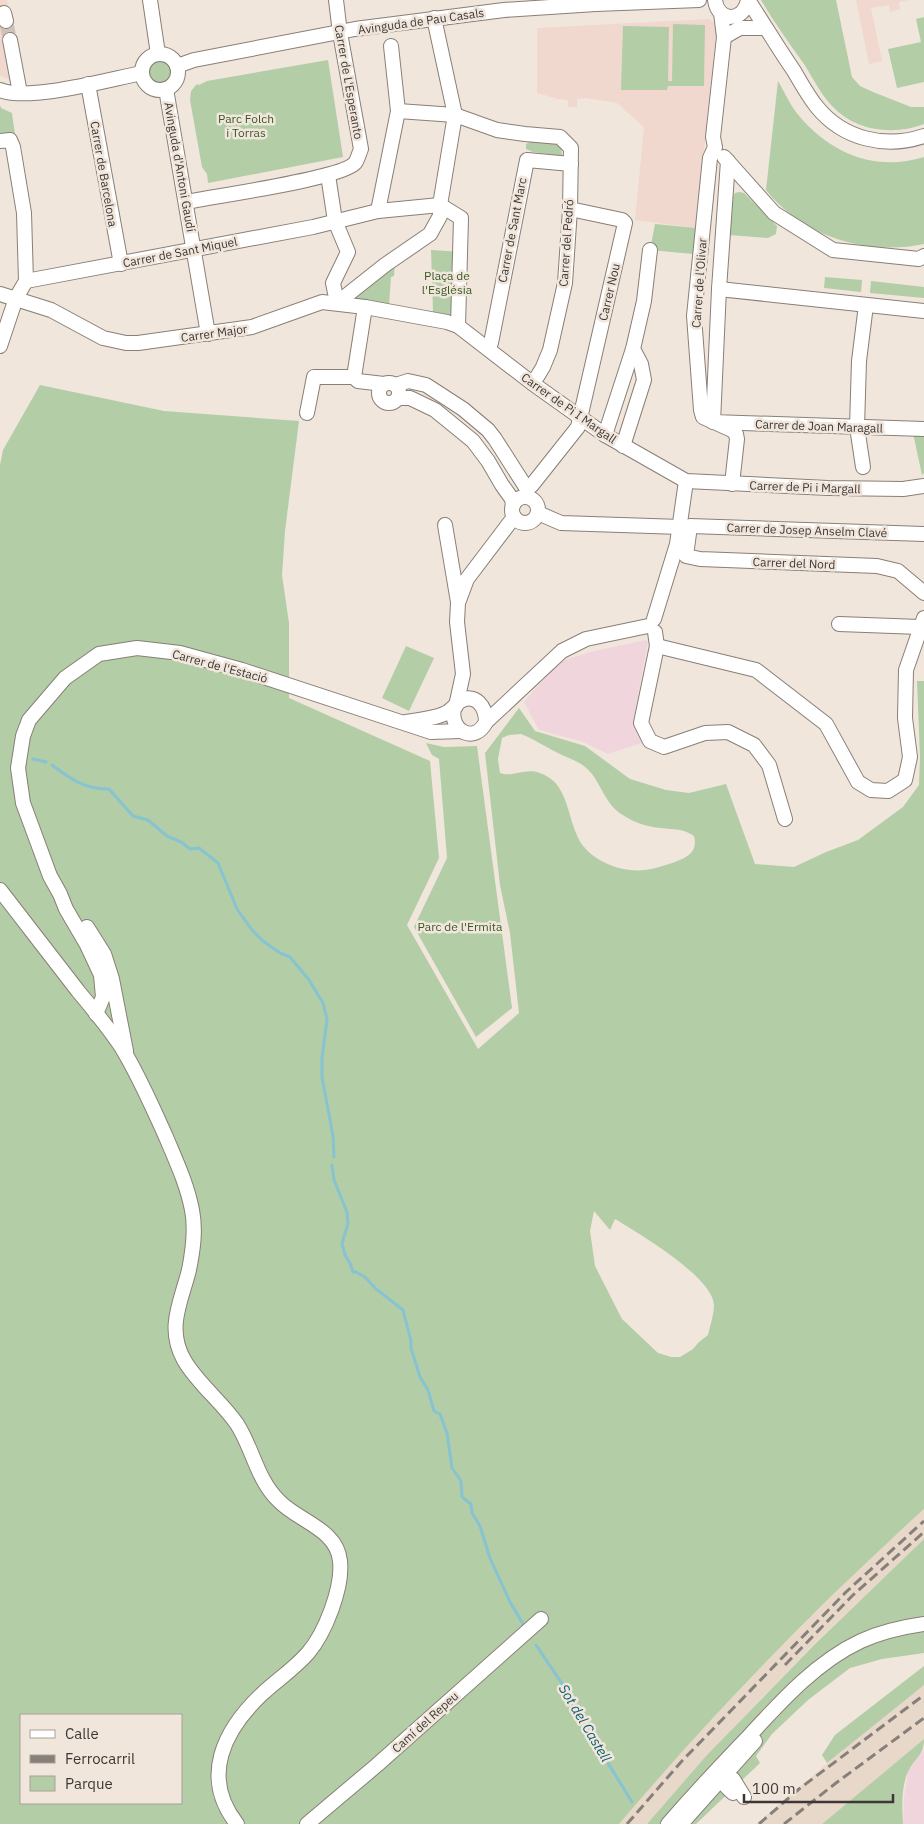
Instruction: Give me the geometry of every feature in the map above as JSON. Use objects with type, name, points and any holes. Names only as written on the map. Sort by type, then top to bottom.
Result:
[{"type":"street","points":[[150,0],[158,54]]},
{"type":"street","name":"Carrer de L'Esperanto","points":[[328,175],[355,163],[361,148],[336,0]]},
{"type":"street","name":"Avinguda de Pau Casals","points":[[177,66],[194,60],[340,32],[434,18],[523,8],[698,0],[717,6],[727,16],[739,15]]},
{"type":"street","points":[[748,0],[816,106],[843,129],[862,138],[881,142],[904,141],[924,136]]},
{"type":"street","name":"Carrer de l'Olivar","points":[[724,37],[739,15],[747,8],[748,0]]},
{"type":"street","name":"Carrer de l'Olivar","points":[[713,422],[719,289],[722,155],[712,137],[724,37],[717,6]]},
{"type":"street","points":[[739,15],[760,28],[776,44]]},
{"type":"street","points":[[186,202],[328,175],[335,221],[348,252],[333,283],[337,303],[385,265],[430,234],[440,216],[440,204],[455,115],[434,18]]},
{"type":"street","points":[[724,37],[740,28],[760,28]]},
{"type":"street","points":[[10,40],[20,93]]},
{"type":"street","points":[[378,210],[398,112],[391,46]]},
{"type":"street","points":[[158,54],[170,57],[177,66],[177,77],[171,86],[166,89],[150,87],[142,73],[145,62],[158,54]]},
{"type":"street","points":[[0,90],[31,93],[142,73]]},
{"type":"street","name":"Carrer de Barcelona","points":[[88,84],[121,264]]},
{"type":"street","name":"Avinguda d'Antoni Gaudí","points":[[166,89],[208,334]]},
{"type":"street","name":"Carrer del Pedró","points":[[398,112],[455,115],[497,130],[560,137],[571,148],[570,209],[565,283],[550,350],[543,368],[537,377]]},
{"type":"street","points":[[0,141],[10,140],[13,147],[24,213],[26,281],[16,298],[0,346]]},
{"type":"street","points":[[722,155],[774,214],[833,250],[918,259],[924,256]]},
{"type":"street","name":"Carrer de l'Olivar","points":[[722,155],[710,158],[694,316],[700,410],[703,417],[732,430],[737,439],[732,484]]},
{"type":"street","name":"Carrer de Sant Marc","points":[[491,343],[527,160],[571,164]]},
{"type":"street","points":[[440,204],[461,218],[458,326]]},
{"type":"street","name":"Carrer de Sant Miquel","points":[[26,281],[313,227],[378,210],[440,204]]},
{"type":"street","name":"Carrer Nou","points":[[570,209],[622,220],[625,223],[581,418]]},
{"type":"street","points":[[605,435],[633,349],[644,301],[650,250]]},
{"type":"street","points":[[719,289],[924,311]]},
{"type":"street","name":"Carrer Major","points":[[0,294],[50,310],[103,338],[138,343],[252,327],[322,302],[432,318],[458,326]]},
{"type":"street","points":[[863,467],[857,428],[859,361],[866,305]]},
{"type":"street","points":[[354,377],[365,307]]},
{"type":"street","name":"Carrer de Pi I Margall","points":[[458,326],[532,384],[605,435],[686,481]]},
{"type":"street","points":[[623,446],[644,380],[641,364],[633,349]]},
{"type":"street","points":[[307,414],[314,377],[354,377],[358,380],[393,389],[435,410],[473,441],[512,498],[519,502],[535,501],[538,513],[533,520],[525,523],[520,522],[519,502],[495,439],[488,430],[463,409],[426,385],[408,381],[393,389]]},
{"type":"street","points":[[458,603],[467,579],[519,502],[578,427],[581,418]]},
{"type":"street","name":"Carrer de Joan Maragall","points":[[713,422],[857,428],[924,428]]},
{"type":"street","points":[[686,481],[685,526],[652,625],[657,646],[641,723],[650,741],[664,747],[705,733],[728,732],[754,745],[769,765],[785,819]]},
{"type":"street","name":"Carrer de Pi i Margall","points":[[686,481],[861,489],[903,489],[924,486]]},
{"type":"street","name":"Carrer de Josep Anselm Clavé","points":[[538,513],[561,523],[924,534]]},
{"type":"street","points":[[445,525],[458,603],[457,622],[463,674],[452,717],[455,726],[461,732]]},
{"type":"street","name":"Carrer del Nord","points":[[685,526],[686,556],[700,559],[877,566],[898,571],[924,593]]},
{"type":"street","points":[[657,646],[756,670],[826,724],[858,782],[871,790],[888,792],[905,780],[910,757],[905,718],[906,670],[922,623],[839,624]]},
{"type":"street","name":"Carrer de l'Estació","points":[[96,1014],[103,998],[101,975],[88,945],[66,909],[50,876],[23,803],[18,768],[23,736],[29,720],[65,678],[99,654],[137,648],[180,653],[242,670],[431,732],[474,733],[480,730],[486,722],[562,651],[586,639],[652,625]]},
{"type":"street","points":[[463,674],[478,702],[486,712],[486,722]]},
{"type":"street","name":"Carrer de l'Estació","points":[[405,722],[443,714],[455,707],[459,702],[467,699],[478,702],[511,699]]},
{"type":"street","points":[[0,890],[127,1057],[140,1078],[178,1165],[189,1194],[194,1219],[193,1246],[175,1322],[177,1346],[192,1372],[239,1428],[271,1493],[282,1505],[323,1532],[340,1556],[341,1570],[338,1585],[333,1603],[318,1638],[308,1653],[249,1708],[236,1723],[228,1737],[218,1768],[218,1782],[221,1797],[237,1824]]},
{"type":"street","name":"Carrer de l'Estació","points":[[60,894],[88,929],[104,954],[112,979],[127,1057]]},
{"type":"street","points":[[76,988],[95,988],[101,975]]},
{"type":"street","points":[[96,1014],[108,1010],[116,1001]]},
{"type":"street","name":"Camí del Repeu","points":[[307,1824],[378,1765],[541,1619]]},
{"type":"street","points":[[668,1824],[781,1701],[830,1659],[862,1641],[894,1630],[924,1624]]},
{"type":"street","points":[[681,1824],[707,1796],[729,1784],[739,1760],[802,1684]]},
{"type":"street","points":[[729,1784],[725,1768],[750,1740],[750,1734]]},
{"type":"street","points":[[690,1799],[698,1798],[712,1782],[729,1784]]},
{"type":"shaded area","points":[[0,0],[7,0],[21,80],[11,80],[0,76]]},
{"type":"shaded area","points":[[856,0],[909,0],[899,2],[900,9],[890,12],[889,5],[871,8],[882,61],[869,64]]},
{"type":"shaded area","points":[[709,19],[717,25],[696,228],[635,220],[644,127],[617,103],[586,98],[577,99],[577,107],[568,107],[568,100],[537,93],[537,28]]},
{"type":"shaded area","points":[[646,640],[648,642],[633,722],[642,743],[608,754],[583,742],[539,730],[524,702],[560,661],[594,651]]},
{"type":"shaded area","points":[[924,1509],[924,1539],[813,1645],[706,1756],[647,1824],[619,1824],[667,1767],[754,1674],[868,1560]]},
{"type":"shaded area","points":[[924,1685],[924,1739],[822,1824],[756,1824],[874,1724]]},
{"type":"shaded area","points":[[924,1749],[924,1824],[903,1824],[904,1797],[908,1771]]},
{"type":"green space","points":[[761,0],[836,0],[852,77],[860,86],[873,92],[911,107],[924,107],[924,124],[900,130],[875,129],[863,126],[841,114],[824,96]]},
{"type":"green space","points":[[924,17],[924,82],[897,88],[888,49],[921,42],[916,19]]},
{"type":"green space","points":[[673,24],[705,25],[704,86],[668,86],[667,90],[621,90],[623,26],[669,27],[668,81],[672,81]]},
{"type":"green space","name":"Parc Folch i Torras","points":[[328,60],[343,157],[208,183],[207,174],[202,167],[190,100],[191,91],[197,84]]},
{"type":"green space","points":[[156,61],[164,61],[171,68],[171,76],[164,83],[156,83],[149,76],[149,68]]},
{"type":"green space","points":[[778,81],[800,117],[826,141],[841,150],[872,161],[906,161],[924,157],[924,244],[880,247],[859,245],[838,239],[817,231],[798,220],[766,190]]},
{"type":"green space","points":[[0,105],[1,108],[12,113],[15,135],[0,137]]},
{"type":"green space","points":[[532,141],[555,143],[561,147],[562,156],[533,152],[526,149],[526,144]]},
{"type":"green space","points":[[735,193],[744,193],[777,226],[776,234],[768,238],[729,235],[731,200]]},
{"type":"green space","points":[[655,224],[696,228],[693,254],[650,250]]},
{"type":"green space","name":"Plaça de l'Església","points":[[431,250],[463,252],[462,317],[433,312]]},
{"type":"green space","points":[[395,263],[394,276],[391,277],[389,305],[354,300],[352,295]]},
{"type":"green space","points":[[825,277],[862,280],[861,292],[824,288]]},
{"type":"green space","points":[[871,281],[924,287],[924,298],[870,293]]},
{"type":"green space","points":[[40,385],[164,411],[299,421],[285,531],[282,575],[289,623],[289,698],[430,761],[439,858],[407,925],[478,1049],[519,1013],[510,933],[500,885],[485,753],[519,708],[535,731],[585,746],[630,779],[666,790],[689,793],[726,784],[755,864],[794,867],[858,840],[903,807],[919,785],[920,757],[917,681],[924,681],[924,1509],[805,1622],[728,1701],[619,1824],[0,1824],[0,465],[3,450]],"holes":[[[521,734],[584,766],[592,774],[612,806],[626,817],[645,825],[682,830],[690,833],[694,836],[695,842],[691,853],[680,860],[645,870],[625,869],[595,857],[580,842],[564,796],[551,779],[543,774],[529,771],[511,774],[500,773],[498,759],[502,738]],[[594,1211],[610,1230],[615,1219],[673,1257],[688,1269],[710,1294],[714,1305],[708,1335],[693,1349],[680,1357],[671,1357],[658,1353],[622,1319],[595,1266],[590,1231]]]},
{"type":"green space","points":[[913,433],[924,433],[924,473],[922,475]]},
{"type":"green space","points":[[406,646],[434,658],[409,711],[382,698]]},
{"type":"green space","name":"Parc de l'Ermita","points":[[426,743],[444,747],[477,746],[512,1008],[476,1037],[414,927],[447,858],[439,759],[432,755]]},
{"type":"green space","points":[[924,1539],[924,1653],[882,1659],[850,1668],[808,1700],[772,1734],[756,1756],[760,1763],[696,1824],[647,1824],[706,1756],[814,1645]]},
{"type":"green space","points":[[924,1666],[924,1685],[827,1763],[822,1755],[835,1735]]},
{"type":"green space","points":[[924,1739],[921,1752],[906,1776],[902,1804],[903,1824],[822,1824]]},
{"type":"waterway","points":[[33,759],[46,762]]},
{"type":"waterway","points":[[52,765],[72,779],[85,785],[109,789],[133,816],[148,820],[167,836],[181,842],[190,849],[199,848],[218,863],[237,909],[252,930],[263,941],[280,953],[290,957],[309,980],[323,1003],[327,1019],[322,1058],[322,1077],[333,1136],[334,1157]]},
{"type":"waterway","points":[[332,1165],[334,1180],[347,1212],[348,1224],[342,1243],[345,1255],[353,1272],[365,1277],[376,1289],[403,1310],[411,1348],[420,1377],[428,1390],[434,1411],[440,1414],[447,1433],[452,1468],[461,1481],[462,1497],[471,1504],[472,1513],[480,1526],[490,1558],[510,1602],[523,1624]]},
{"type":"waterway","name":"Sot del Castell","points":[[536,1645],[569,1694],[573,1704],[578,1708],[581,1717],[632,1802]]},
{"type":"tunnel","points":[[6,21],[10,40]]},
{"type":"railway","points":[[627,1824],[681,1762],[846,1592],[924,1521]]},
{"type":"railway","points":[[785,1665],[852,1596],[924,1532]]},
{"type":"railway","points":[[759,1824],[799,1789],[924,1695]]},
{"type":"railway","points":[[784,1824],[924,1718]]}]
